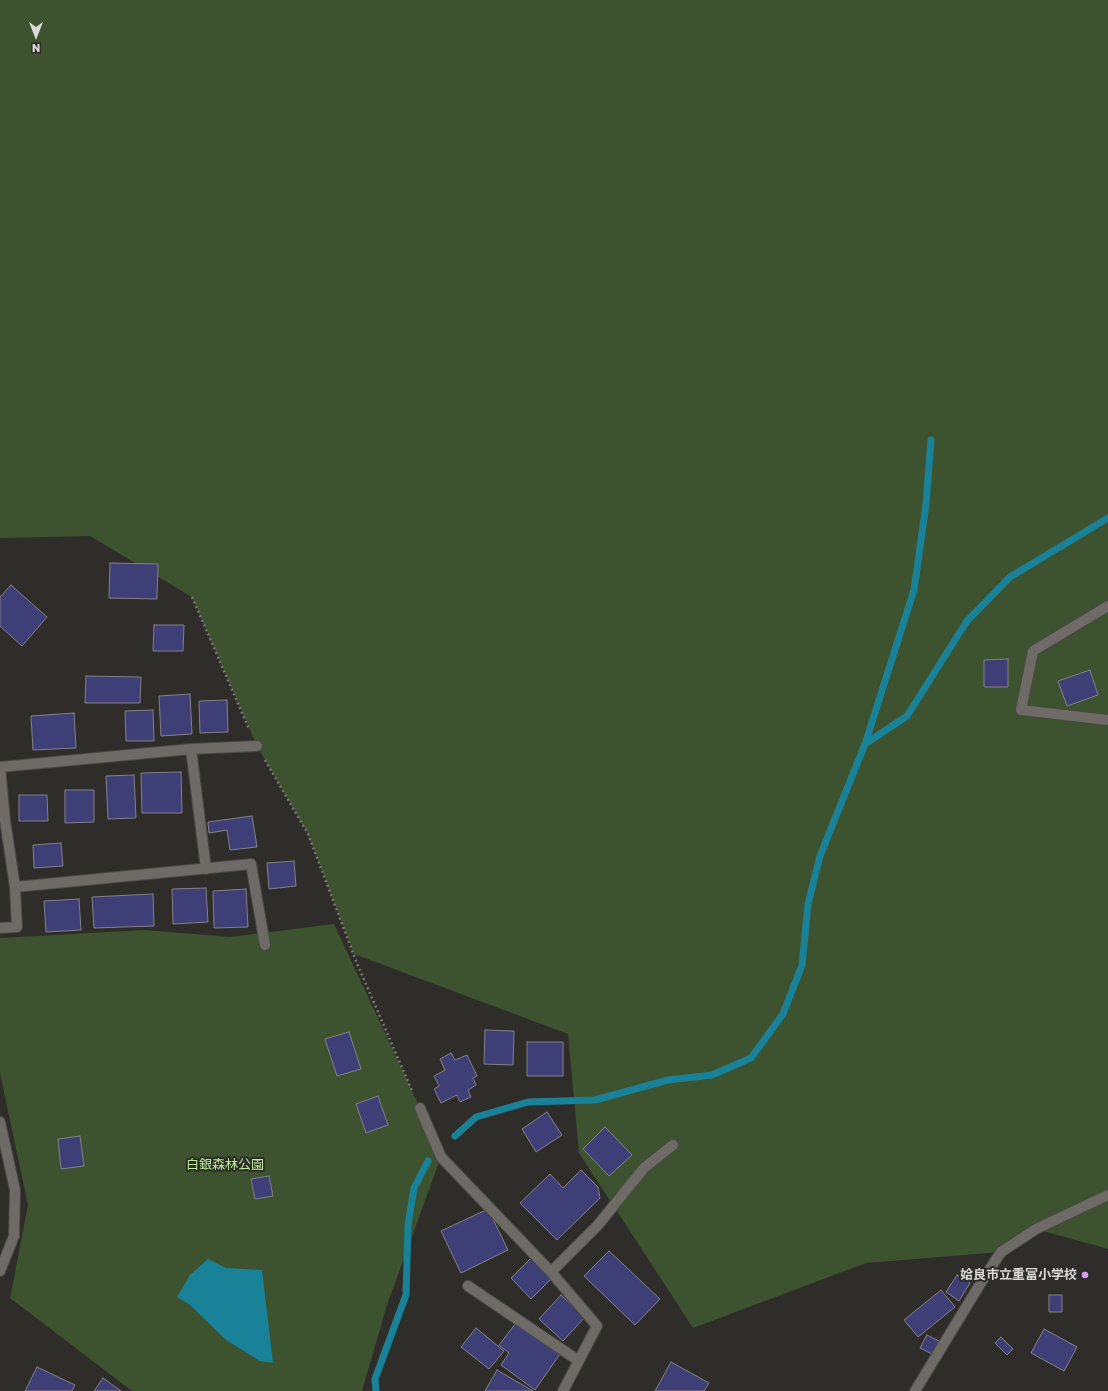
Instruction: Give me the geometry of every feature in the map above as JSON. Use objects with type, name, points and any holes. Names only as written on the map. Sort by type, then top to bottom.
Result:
[{"type":"street","points":[[1108,606],[1033,651],[1021,710],[1108,720]]},
{"type":"street","points":[[0,928],[17,927],[15,887],[0,767],[190,749],[257,746]]},
{"type":"street","points":[[190,749],[206,869]]},
{"type":"street","points":[[15,887],[251,864],[265,945]]},
{"type":"street","points":[[420,1108],[441,1157],[551,1272],[597,1326],[563,1391]]},
{"type":"street","points":[[0,1122],[15,1190],[14,1236],[0,1271]]},
{"type":"street","points":[[551,1272],[598,1225],[644,1168],[673,1144]]},
{"type":"street","points":[[915,1391],[982,1281],[1002,1252],[1036,1230],[1108,1195]]},
{"type":"street","points":[[468,1286],[579,1361]]},
{"type":"path","points":[[192,597],[257,746],[308,834],[354,954],[420,1108]]},
{"type":"green space","points":[[0,0],[1108,0],[1108,1249],[1036,1229],[1001,1252],[866,1263],[693,1328],[579,1153],[568,1034],[354,954],[308,834],[257,746],[192,597],[90,536],[0,538]]},
{"type":"green space","name":"白銀森林公園","points":[[334,924],[420,1108],[441,1157],[387,1305],[362,1391],[132,1391],[10,1298],[28,1205],[0,1073],[0,938],[145,930],[230,937]]},
{"type":"water","points":[[208,1259],[226,1268],[262,1270],[273,1363],[260,1361],[226,1340],[190,1305],[177,1297],[190,1275]]},
{"type":"building","points":[[110,563],[158,564],[157,599],[109,598]]},
{"type":"building","points":[[11,585],[47,617],[22,646],[0,626],[0,597]]},
{"type":"building","points":[[154,625],[184,625],[183,651],[153,651]]},
{"type":"building","points":[[1008,659],[1008,687],[984,687],[984,660]]},
{"type":"building","points":[[1090,670],[1098,695],[1067,706],[1058,681]]},
{"type":"building","points":[[86,676],[141,677],[140,703],[85,703]]},
{"type":"building","points":[[190,694],[192,734],[161,736],[159,696]]},
{"type":"building","points":[[227,700],[228,732],[200,733],[199,701]]},
{"type":"building","points":[[153,710],[154,741],[126,741],[125,711]]},
{"type":"building","points":[[74,713],[76,748],[33,750],[31,716]]},
{"type":"building","points":[[181,772],[182,813],[142,813],[141,773]]},
{"type":"building","points":[[134,775],[136,818],[108,819],[106,776]]},
{"type":"building","points":[[65,790],[94,790],[94,822],[65,823]]},
{"type":"building","points":[[19,795],[47,795],[48,821],[19,821]]},
{"type":"building","points":[[252,816],[257,847],[230,850],[227,830],[209,833],[208,822]]},
{"type":"building","points":[[61,843],[63,866],[34,868],[33,845]]},
{"type":"building","points":[[294,861],[296,886],[269,889],[267,863]]},
{"type":"building","points":[[206,888],[208,922],[173,924],[172,889]]},
{"type":"building","points":[[246,889],[248,927],[214,928],[213,891]]},
{"type":"building","points":[[153,894],[154,926],[94,928],[92,897]]},
{"type":"building","points":[[79,899],[81,930],[46,932],[44,901]]},
{"type":"building","points":[[485,1030],[514,1031],[513,1065],[484,1064]]},
{"type":"building","points":[[349,1032],[361,1069],[337,1076],[325,1039]]},
{"type":"building","points":[[527,1042],[563,1042],[563,1076],[527,1076]]},
{"type":"building","points":[[451,1053],[455,1060],[467,1055],[477,1076],[473,1078],[476,1085],[468,1090],[471,1097],[460,1102],[457,1095],[441,1103],[434,1089],[439,1086],[434,1076],[445,1070],[440,1059]]},
{"type":"building","points":[[378,1096],[388,1125],[366,1133],[356,1104]]},
{"type":"building","points":[[547,1112],[562,1135],[536,1152],[522,1129]]},
{"type":"building","points":[[605,1127],[632,1155],[609,1176],[583,1149]]},
{"type":"building","points":[[80,1136],[84,1166],[61,1169],[58,1139]]},
{"type":"building","points":[[581,1170],[598,1187],[600,1198],[557,1240],[520,1203],[550,1174],[563,1188]]},
{"type":"building","points":[[269,1176],[273,1196],[255,1199],[251,1179]]},
{"type":"building","points":[[488,1209],[508,1250],[461,1273],[441,1231]]},
{"type":"building","points":[[609,1251],[660,1299],[635,1325],[584,1276]]},
{"type":"building","points":[[532,1257],[553,1277],[531,1299],[511,1278]]},
{"type":"building","points":[[957,1275],[970,1283],[959,1301],[946,1292]]},
{"type":"building","points":[[941,1290],[955,1307],[918,1337],[904,1320]]},
{"type":"building","points":[[561,1295],[585,1317],[563,1341],[539,1319]]},
{"type":"building","points":[[1049,1295],[1062,1295],[1062,1312],[1049,1312]]},
{"type":"building","points":[[516,1323],[560,1354],[535,1390],[501,1365],[509,1353],[499,1345]]},
{"type":"building","points":[[476,1328],[504,1351],[489,1369],[461,1347]]},
{"type":"building","points":[[1044,1329],[1077,1347],[1064,1371],[1031,1353]]},
{"type":"building","points":[[927,1335],[939,1341],[932,1354],[920,1348]]},
{"type":"building","points":[[1001,1337],[1013,1349],[1007,1355],[995,1343]]},
{"type":"building","points":[[671,1362],[709,1383],[704,1391],[655,1391]]},
{"type":"building","points":[[37,1367],[75,1385],[72,1391],[25,1391]]},
{"type":"building","points":[[497,1370],[533,1391],[485,1391]]},
{"type":"building","points":[[103,1378],[121,1391],[94,1391]]},
{"type":"waterway","points":[[455,1136],[476,1117],[528,1102],[595,1100],[668,1080],[712,1075],[751,1058],[783,1014],[802,965],[808,904],[820,856],[865,744],[914,590],[926,504],[931,440]]},
{"type":"waterway","points":[[865,744],[907,716],[967,621],[1010,577],[1108,518]]},
{"type":"waterway","points":[[376,1391],[375,1379],[406,1295],[408,1225],[414,1188],[428,1161]]},
{"type":"place","name":"姶良市立重富小学校","points":[[1085,1275]]}]
